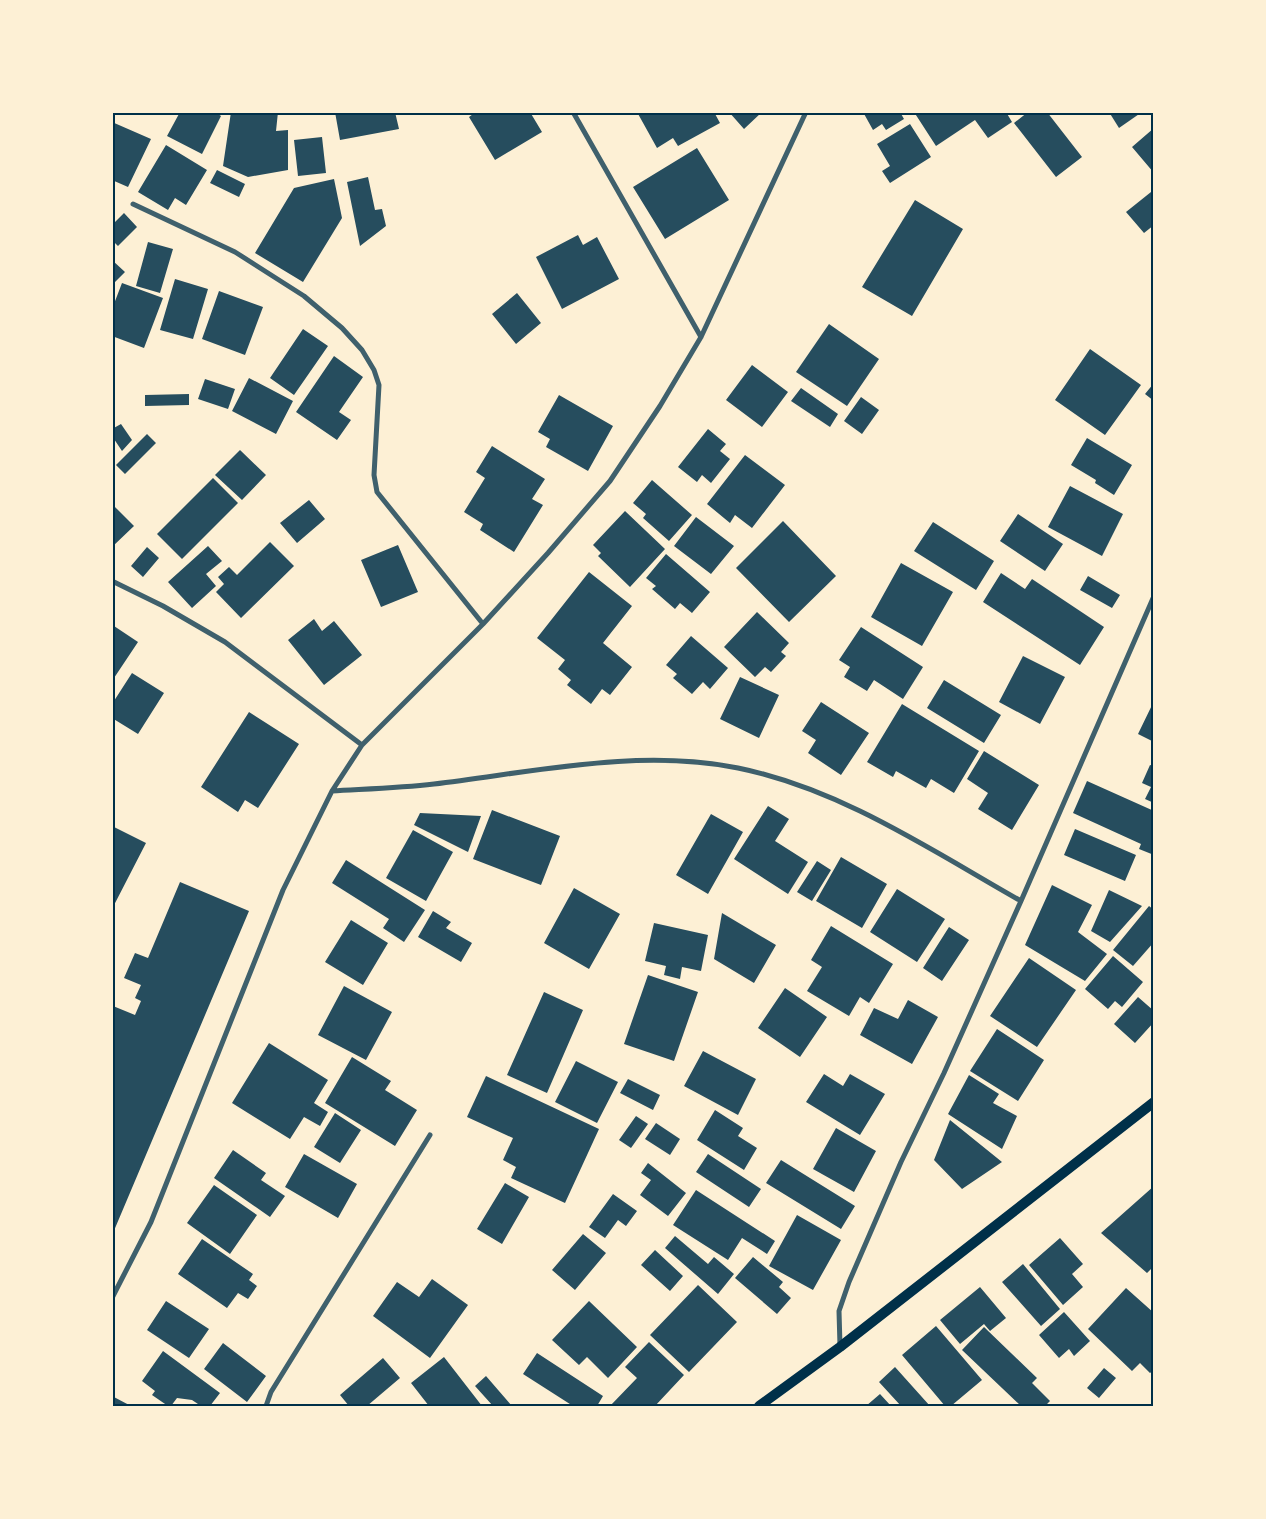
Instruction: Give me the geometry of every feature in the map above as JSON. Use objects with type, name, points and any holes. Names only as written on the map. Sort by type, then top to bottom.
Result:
[{"type":"main road","points":[[759,1406],[840,1347],[1154,1102]]},
{"type":"street","points":[[573,112],[701,336]]},
{"type":"street","points":[[112,1298],[151,1222],[283,890],[332,791],[362,745],[483,624],[610,481],[660,406],[701,336],[806,112]]},
{"type":"street","points":[[134,204],[234,252],[304,296],[342,328],[362,350],[374,370],[379,385],[374,474],[377,492],[483,624]]},
{"type":"street","points":[[112,581],[163,606],[225,642],[362,745]]},
{"type":"street","points":[[840,1347],[839,1312],[849,1282],[901,1162],[944,1073],[1021,900],[1154,596]]},
{"type":"street","points":[[332,791],[431,785],[606,762],[684,761],[738,768],[787,781],[841,801],[1021,900]]},
{"type":"street","points":[[266,1406],[271,1392],[430,1135]]},
{"type":"building","points":[[180,112],[215,112],[221,116],[202,154],[167,136]]},
{"type":"building","points":[[231,112],[278,112],[276,131],[288,130],[288,170],[248,177],[223,166]]},
{"type":"building","points":[[335,112],[395,112],[399,129],[340,140]]},
{"type":"building","points":[[476,112],[530,112],[542,132],[495,160],[469,117]]},
{"type":"building","points":[[637,112],[714,112],[720,123],[678,146],[673,138],[657,148]]},
{"type":"building","points":[[729,112],[762,112],[744,129]]},
{"type":"building","points":[[863,112],[900,112],[904,119],[886,130],[882,124],[873,130]]},
{"type":"building","points":[[914,112],[1006,112],[1012,122],[988,138],[975,120],[936,146]]},
{"type":"building","points":[[1028,112],[1047,112],[1082,157],[1056,177],[1014,123]]},
{"type":"building","points":[[1109,112],[1142,112],[1119,128]]},
{"type":"building","points":[[112,122],[151,139],[128,187],[112,180]]},
{"type":"building","points":[[910,124],[931,157],[890,183],[882,171],[890,166],[877,144]]},
{"type":"building","points":[[1154,128],[1154,173],[1132,147]]},
{"type":"building","points":[[322,137],[326,173],[298,176],[294,140]]},
{"type":"building","points":[[166,145],[207,170],[186,205],[175,198],[168,210],[138,192]]},
{"type":"building","points":[[697,148],[729,200],[665,239],[633,187]]},
{"type":"building","points":[[217,170],[245,184],[239,197],[210,183]]},
{"type":"building","points":[[368,177],[375,210],[382,209],[386,226],[360,246],[347,182]]},
{"type":"building","points":[[334,179],[342,218],[303,282],[255,253],[294,188]]},
{"type":"building","points":[[1151,192],[1154,195],[1154,225],[1144,233],[1126,212]]},
{"type":"building","points":[[915,200],[963,229],[912,316],[862,287]]},
{"type":"building","points":[[124,213],[137,227],[118,246],[112,240],[112,225]]},
{"type":"building","points":[[578,235],[583,245],[597,237],[619,279],[562,309],[536,257]]},
{"type":"building","points":[[148,242],[173,249],[160,293],[136,286]]},
{"type":"building","points":[[112,260],[125,272],[112,285]]},
{"type":"building","points":[[175,279],[208,289],[193,339],[160,330]]},
{"type":"building","points":[[122,283],[163,298],[144,348],[112,336],[112,309]]},
{"type":"building","points":[[219,291],[263,307],[245,355],[202,339]]},
{"type":"building","points":[[517,293],[541,323],[516,344],[492,314]]},
{"type":"building","points":[[829,324],[879,359],[847,406],[796,372]]},
{"type":"building","points":[[303,329],[328,346],[294,395],[270,378]]},
{"type":"building","points":[[1090,349],[1141,385],[1105,435],[1055,400]]},
{"type":"building","points":[[334,356],[363,377],[339,412],[351,420],[337,440],[296,412]]},
{"type":"building","points":[[752,365],[788,392],[762,427],[726,400]]},
{"type":"building","points":[[249,378],[293,401],[276,434],[232,411]]},
{"type":"building","points":[[205,379],[235,389],[228,409],[198,399]]},
{"type":"building","points":[[1154,383],[1154,401],[1145,394]]},
{"type":"building","points":[[801,388],[838,414],[830,427],[791,401]]},
{"type":"building","points":[[189,394],[189,405],[145,406],[145,395]]},
{"type":"building","points":[[559,395],[613,426],[588,471],[546,447],[550,439],[538,432]]},
{"type":"building","points":[[861,397],[879,410],[862,434],[844,421]]},
{"type":"building","points":[[121,424],[132,440],[122,451],[112,436],[112,429]]},
{"type":"building","points":[[708,429],[726,444],[720,451],[730,459],[711,483],[702,475],[697,482],[678,467]]},
{"type":"building","points":[[147,434],[156,443],[125,474],[116,465]]},
{"type":"building","points":[[1087,438],[1132,465],[1114,495],[1095,483],[1096,480],[1071,465]]},
{"type":"building","points":[[492,446],[545,479],[532,499],[543,505],[514,552],[480,530],[483,524],[464,512],[485,478],[476,472]]},
{"type":"building","points":[[240,450],[266,475],[242,500],[215,475]]},
{"type":"building","points":[[745,455],[785,485],[752,528],[735,515],[730,523],[707,504]]},
{"type":"building","points":[[213,478],[238,503],[182,559],[157,534]]},
{"type":"building","points":[[652,480],[692,515],[669,541],[643,518],[646,514],[633,503]]},
{"type":"building","points":[[1070,486],[1123,514],[1102,556],[1048,527]]},
{"type":"building","points":[[309,500],[325,519],[297,543],[280,523]]},
{"type":"building","points":[[112,504],[134,526],[112,547]]},
{"type":"building","points":[[625,511],[665,549],[630,587],[598,556],[601,553],[593,545]]},
{"type":"building","points":[[1018,514],[1063,544],[1045,571],[1000,541]]},
{"type":"building","points":[[696,517],[734,546],[711,574],[674,546]]},
{"type":"building","points":[[783,521],[836,576],[789,622],[736,568]]},
{"type":"building","points":[[933,522],[994,561],[976,590],[914,551]]},
{"type":"building","points":[[270,542],[294,566],[241,618],[216,592],[224,584],[218,577],[229,567],[237,575]]},
{"type":"building","points":[[398,545],[418,592],[381,607],[361,560]]},
{"type":"building","points":[[208,546],[222,561],[206,574],[216,586],[192,608],[168,582]]},
{"type":"building","points":[[147,547],[159,558],[143,577],[131,566]]},
{"type":"building","points":[[666,554],[710,592],[692,613],[680,603],[675,609],[652,589],[656,586],[646,578]]},
{"type":"building","points":[[901,563],[953,592],[922,646],[871,617]]},
{"type":"building","points":[[589,572],[632,606],[603,643],[632,667],[610,695],[602,689],[591,704],[567,685],[571,680],[558,669],[565,660],[537,638]]},
{"type":"building","points":[[1001,573],[1025,589],[1032,579],[1104,627],[1080,665],[983,602]]},
{"type":"building","points":[[1088,576],[1120,595],[1112,608],[1080,590]]},
{"type":"building","points":[[757,612],[789,643],[781,652],[786,656],[771,672],[765,667],[755,677],[724,647]]},
{"type":"building","points":[[314,619],[322,631],[334,621],[362,655],[324,685],[288,640]]},
{"type":"building","points":[[114,626],[138,642],[112,681],[112,629]]},
{"type":"building","points":[[861,627],[923,667],[903,699],[874,680],[867,691],[844,677],[850,667],[839,660]]},
{"type":"building","points":[[691,636],[728,668],[710,689],[703,682],[692,694],[673,678],[677,674],[666,665]]},
{"type":"building","points":[[1023,656],[1065,677],[1040,724],[999,702]]},
{"type":"building","points":[[132,673],[164,693],[138,734],[112,718],[112,704]]},
{"type":"building","points":[[740,677],[779,695],[759,738],[720,719]]},
{"type":"building","points":[[944,680],[1001,715],[984,743],[927,708]]},
{"type":"building","points":[[1154,701],[1154,742],[1138,734]]},
{"type":"building","points":[[821,702],[869,733],[841,775],[808,753],[816,740],[802,731]]},
{"type":"building","points":[[902,704],[979,751],[954,793],[931,779],[926,788],[896,771],[893,777],[867,762]]},
{"type":"building","points":[[249,712],[299,744],[258,808],[245,800],[238,812],[201,787]]},
{"type":"building","points":[[984,751],[1039,785],[1012,830],[978,809],[988,793],[967,779]]},
{"type":"building","points":[[1150,765],[1154,766],[1154,803],[1145,799],[1151,787],[1142,783]]},
{"type":"building","points":[[1087,781],[1154,811],[1154,855],[1139,849],[1141,844],[1073,813]]},
{"type":"building","points":[[768,806],[789,819],[775,841],[808,862],[788,894],[734,859]]},
{"type":"building","points":[[492,810],[560,836],[541,885],[473,859]]},
{"type":"building","points":[[420,813],[481,816],[468,852],[414,825]]},
{"type":"building","points":[[711,814],[743,832],[708,894],[676,875]]},
{"type":"building","points":[[112,826],[146,843],[112,909]]},
{"type":"building","points":[[1075,829],[1136,855],[1125,881],[1064,855]]},
{"type":"building","points":[[413,830],[453,852],[426,901],[386,878]]},
{"type":"building","points":[[841,857],[887,884],[862,928],[816,901]]},
{"type":"building","points":[[346,860],[425,910],[404,942],[383,928],[389,919],[332,883]]},
{"type":"building","points":[[817,861],[831,870],[812,901],[797,892]]},
{"type":"building","points":[[180,882],[249,911],[113,1233],[112,1008],[113,1006],[135,1015],[141,1001],[135,998],[141,985],[124,978],[135,953],[148,958]]},
{"type":"building","points":[[1052,885],[1092,905],[1078,932],[1107,954],[1085,981],[1025,945]]},
{"type":"building","points":[[574,888],[620,914],[589,969],[544,943]]},
{"type":"building","points":[[897,889],[945,919],[917,962],[870,932]]},
{"type":"building","points":[[1109,890],[1142,906],[1110,942],[1091,931]]},
{"type":"building","points":[[1149,906],[1154,910],[1154,942],[1133,966],[1113,950]]},
{"type":"building","points":[[433,911],[451,922],[446,928],[472,943],[461,962],[418,937]]},
{"type":"building","points":[[722,913],[776,945],[754,983],[714,959]]},
{"type":"building","points":[[351,920],[388,943],[363,985],[325,962]]},
{"type":"building","points":[[654,923],[708,935],[701,971],[682,967],[680,979],[664,975],[666,966],[645,961]]},
{"type":"building","points":[[831,926],[893,964],[869,1003],[860,997],[849,1016],[807,991],[822,967],[811,960]]},
{"type":"building","points":[[949,927],[969,940],[942,981],[923,968]]},
{"type":"building","points":[[1113,956],[1143,982],[1122,1007],[1115,1001],[1108,1009],[1085,989]]},
{"type":"building","points":[[1029,958],[1076,990],[1037,1047],[990,1016]]},
{"type":"building","points":[[648,975],[698,992],[674,1061],[624,1044]]},
{"type":"building","points":[[344,986],[392,1012],[366,1060],[318,1035]]},
{"type":"building","points":[[785,988],[827,1017],[800,1057],[758,1028]]},
{"type":"building","points":[[544,992],[583,1010],[547,1093],[507,1075]]},
{"type":"building","points":[[1138,997],[1154,1011],[1154,1022],[1135,1043],[1114,1024]]},
{"type":"building","points":[[908,1000],[938,1017],[912,1064],[860,1035],[874,1008],[898,1019]]},
{"type":"building","points":[[997,1029],[1044,1060],[1018,1101],[970,1071]]},
{"type":"building","points":[[269,1043],[328,1080],[314,1103],[328,1112],[320,1126],[304,1117],[290,1139],[232,1103]]},
{"type":"building","points":[[703,1051],[756,1079],[738,1115],[684,1086]]},
{"type":"building","points":[[352,1057],[391,1081],[385,1090],[417,1110],[395,1146],[325,1103]]},
{"type":"building","points":[[576,1061],[618,1082],[597,1123],[555,1102]]},
{"type":"building","points":[[824,1074],[843,1086],[850,1074],[885,1094],[860,1135],[806,1102]]},
{"type":"building","points":[[969,1075],[999,1094],[993,1103],[1017,1116],[1002,1149],[948,1114]]},
{"type":"building","points":[[486,1076],[599,1129],[565,1203],[511,1178],[516,1167],[503,1160],[513,1138],[467,1117]]},
{"type":"building","points":[[628,1079],[660,1095],[653,1110],[620,1093]]},
{"type":"building","points":[[715,1110],[743,1128],[738,1136],[757,1148],[744,1170],[697,1140]]},
{"type":"building","points":[[335,1113],[361,1130],[340,1163],[314,1147]]},
{"type":"building","points":[[636,1116],[648,1124],[631,1148],[619,1140]]},
{"type":"building","points":[[950,1120],[1002,1162],[962,1189],[934,1160]]},
{"type":"building","points":[[656,1123],[680,1139],[670,1155],[645,1139]]},
{"type":"building","points":[[836,1128],[876,1151],[854,1192],[813,1169]]},
{"type":"building","points":[[233,1150],[266,1173],[261,1180],[285,1196],[270,1217],[214,1178]]},
{"type":"building","points":[[304,1154],[357,1184],[338,1218],[285,1187]]},
{"type":"building","points":[[708,1154],[761,1189],[749,1207],[696,1172]]},
{"type":"building","points":[[781,1160],[855,1206],[841,1229],[766,1183]]},
{"type":"building","points":[[648,1163],[686,1193],[668,1216],[640,1195],[651,1180],[641,1173]]},
{"type":"building","points":[[505,1183],[529,1197],[502,1244],[477,1229]]},
{"type":"building","points":[[214,1185],[257,1215],[230,1254],[187,1223]]},
{"type":"building","points":[[1154,1186],[1154,1266],[1147,1273],[1101,1233]]},
{"type":"building","points":[[696,1190],[775,1241],[767,1254],[742,1238],[728,1260],[673,1225]]},
{"type":"building","points":[[613,1194],[637,1211],[626,1226],[618,1220],[605,1238],[589,1227]]},
{"type":"building","points":[[797,1215],[841,1240],[813,1290],[769,1266]]},
{"type":"building","points":[[583,1234],[606,1253],[575,1290],[552,1270]]},
{"type":"building","points":[[675,1236],[708,1264],[714,1257],[734,1274],[718,1294],[665,1248]]},
{"type":"building","points":[[1060,1238],[1083,1264],[1072,1274],[1083,1287],[1063,1305],[1029,1265]]},
{"type":"building","points":[[202,1239],[253,1274],[249,1280],[257,1286],[248,1299],[238,1293],[227,1308],[178,1274]]},
{"type":"building","points":[[655,1250],[683,1276],[670,1291],[641,1265]]},
{"type":"building","points":[[753,1257],[783,1282],[779,1287],[791,1298],[777,1314],[735,1278]]},
{"type":"building","points":[[1023,1264],[1060,1309],[1041,1326],[1002,1282]]},
{"type":"building","points":[[432,1279],[468,1305],[430,1358],[373,1316],[397,1282],[419,1297]]},
{"type":"building","points":[[698,1285],[737,1322],[689,1372],[650,1335]]},
{"type":"building","points":[[980,1287],[1006,1318],[990,1331],[984,1324],[960,1344],[940,1320]]},
{"type":"building","points":[[1126,1288],[1154,1313],[1154,1370],[1150,1373],[1140,1363],[1132,1371],[1088,1329]]},
{"type":"building","points":[[166,1301],[209,1329],[189,1358],[147,1330]]},
{"type":"building","points":[[589,1301],[637,1347],[608,1378],[587,1357],[579,1365],[552,1340]]},
{"type":"building","points":[[1064,1312],[1090,1341],[1074,1356],[1069,1349],[1059,1358],[1039,1335]]},
{"type":"building","points":[[936,1326],[982,1380],[951,1406],[945,1406],[902,1355]]},
{"type":"building","points":[[984,1327],[1037,1378],[1032,1383],[1050,1401],[1045,1406],[1021,1406],[962,1350]]},
{"type":"building","points":[[649,1342],[684,1375],[655,1406],[610,1406],[637,1378],[625,1367]]},
{"type":"building","points":[[223,1343],[266,1376],[247,1402],[204,1369]]},
{"type":"building","points":[[163,1351],[220,1393],[210,1406],[201,1406],[192,1400],[177,1398],[171,1406],[168,1406],[152,1395],[155,1391],[142,1381]]},
{"type":"building","points":[[537,1353],[603,1396],[597,1406],[573,1406],[523,1374]]},
{"type":"building","points":[[444,1357],[482,1406],[429,1406],[411,1383]]},
{"type":"building","points":[[383,1358],[400,1378],[367,1406],[349,1406],[340,1395]]},
{"type":"building","points":[[895,1367],[930,1406],[901,1406],[879,1382]]},
{"type":"building","points":[[1104,1368],[1116,1378],[1099,1398],[1087,1388]]},
{"type":"building","points":[[486,1376],[512,1406],[493,1406],[475,1386]]},
{"type":"building","points":[[880,1394],[891,1406],[866,1406]]},
{"type":"building","points":[[112,1396],[131,1406],[112,1406]]}]
